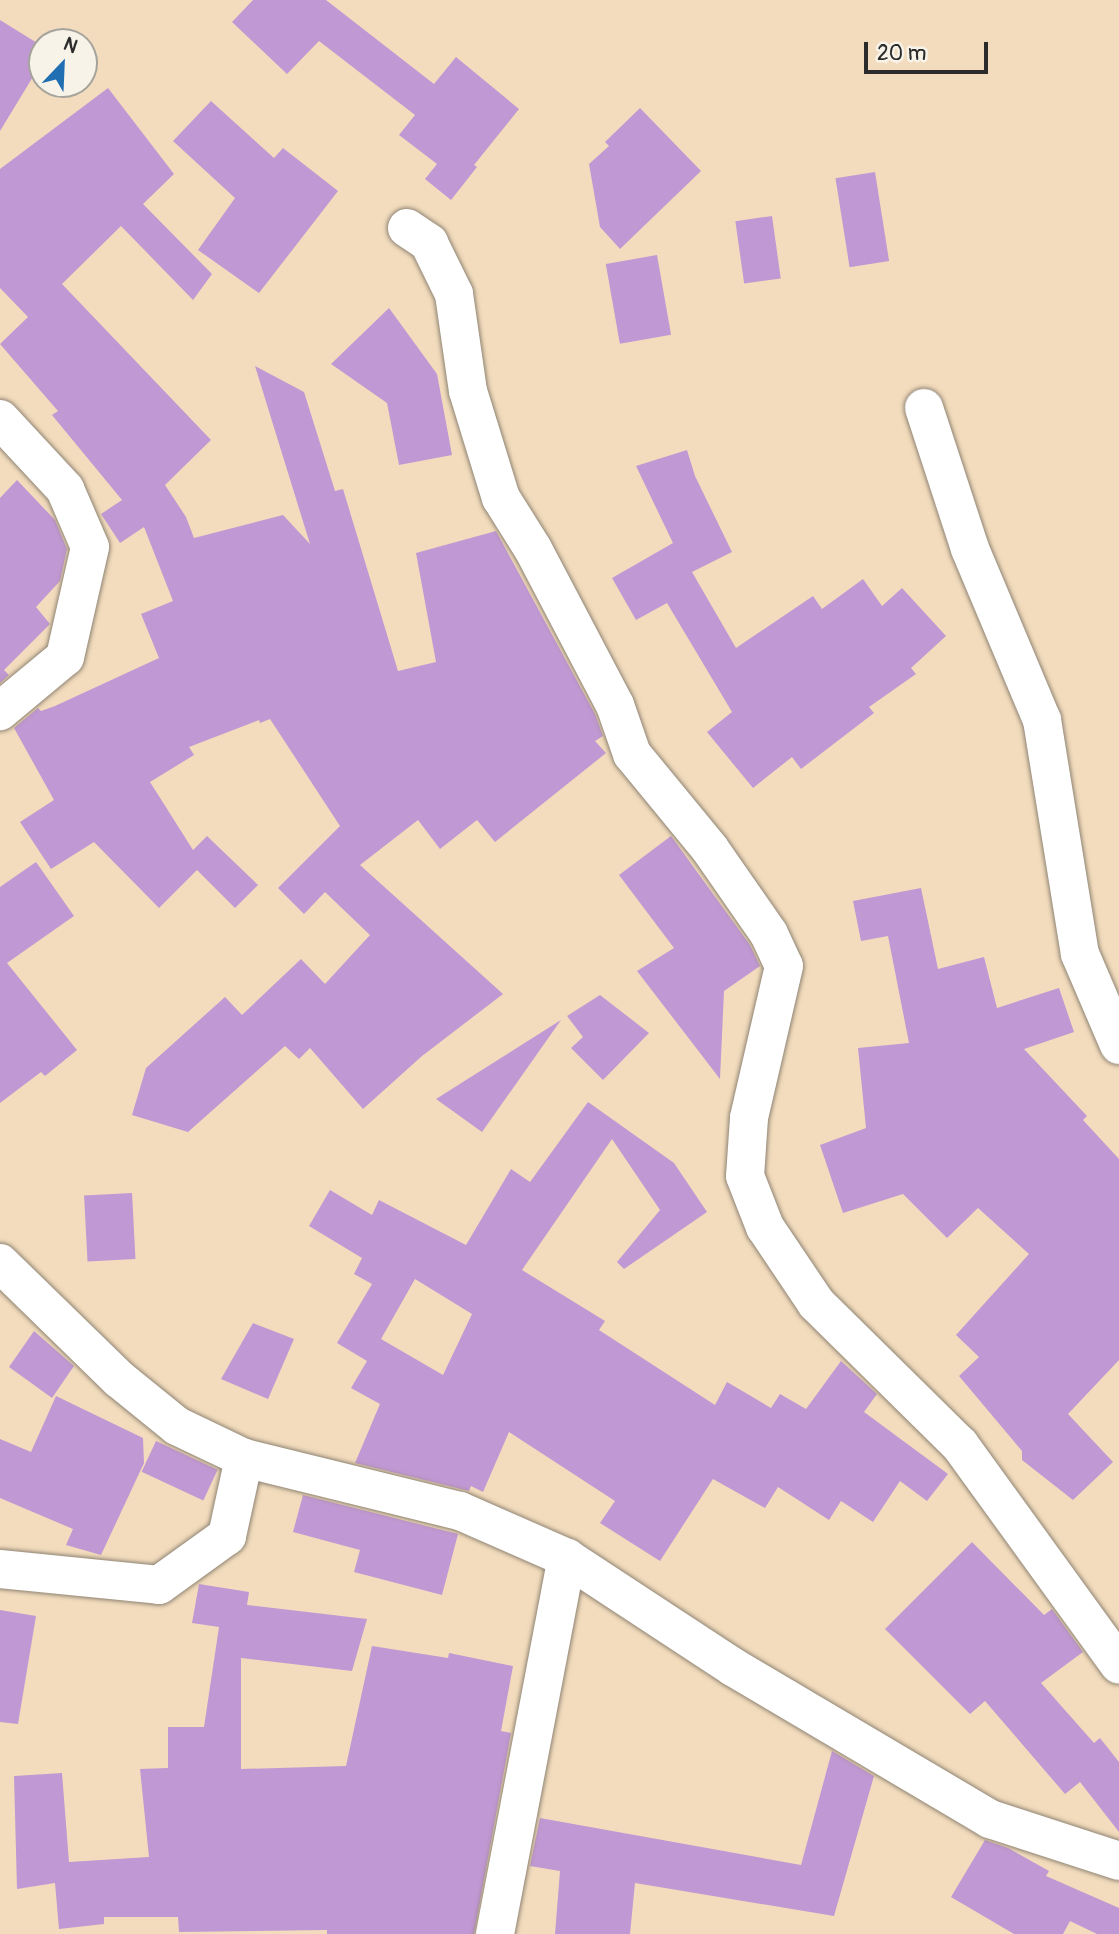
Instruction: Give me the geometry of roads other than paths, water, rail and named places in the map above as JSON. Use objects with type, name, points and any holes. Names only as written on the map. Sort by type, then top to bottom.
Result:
[{"type":"street","points":[[407,228],[429,243],[454,295],[467,390],[501,498],[533,549],[615,705],[632,754],[710,849],[769,934],[784,966],[749,1118],[745,1176],[765,1227],[816,1303],[960,1445],[1119,1665]]},
{"type":"street","points":[[924,408],[971,549],[1042,720],[1080,954],[1119,1045]]},
{"type":"street","points":[[0,419],[65,489],[90,547],[65,657],[0,711]]},
{"type":"street","points":[[0,1263],[119,1379],[177,1426],[244,1458],[460,1511],[567,1558],[733,1667],[990,1819],[1119,1861]]},
{"type":"street","points":[[0,1569],[159,1585],[227,1536],[244,1458]]},
{"type":"street","points":[[495,1934],[567,1558]]}]
